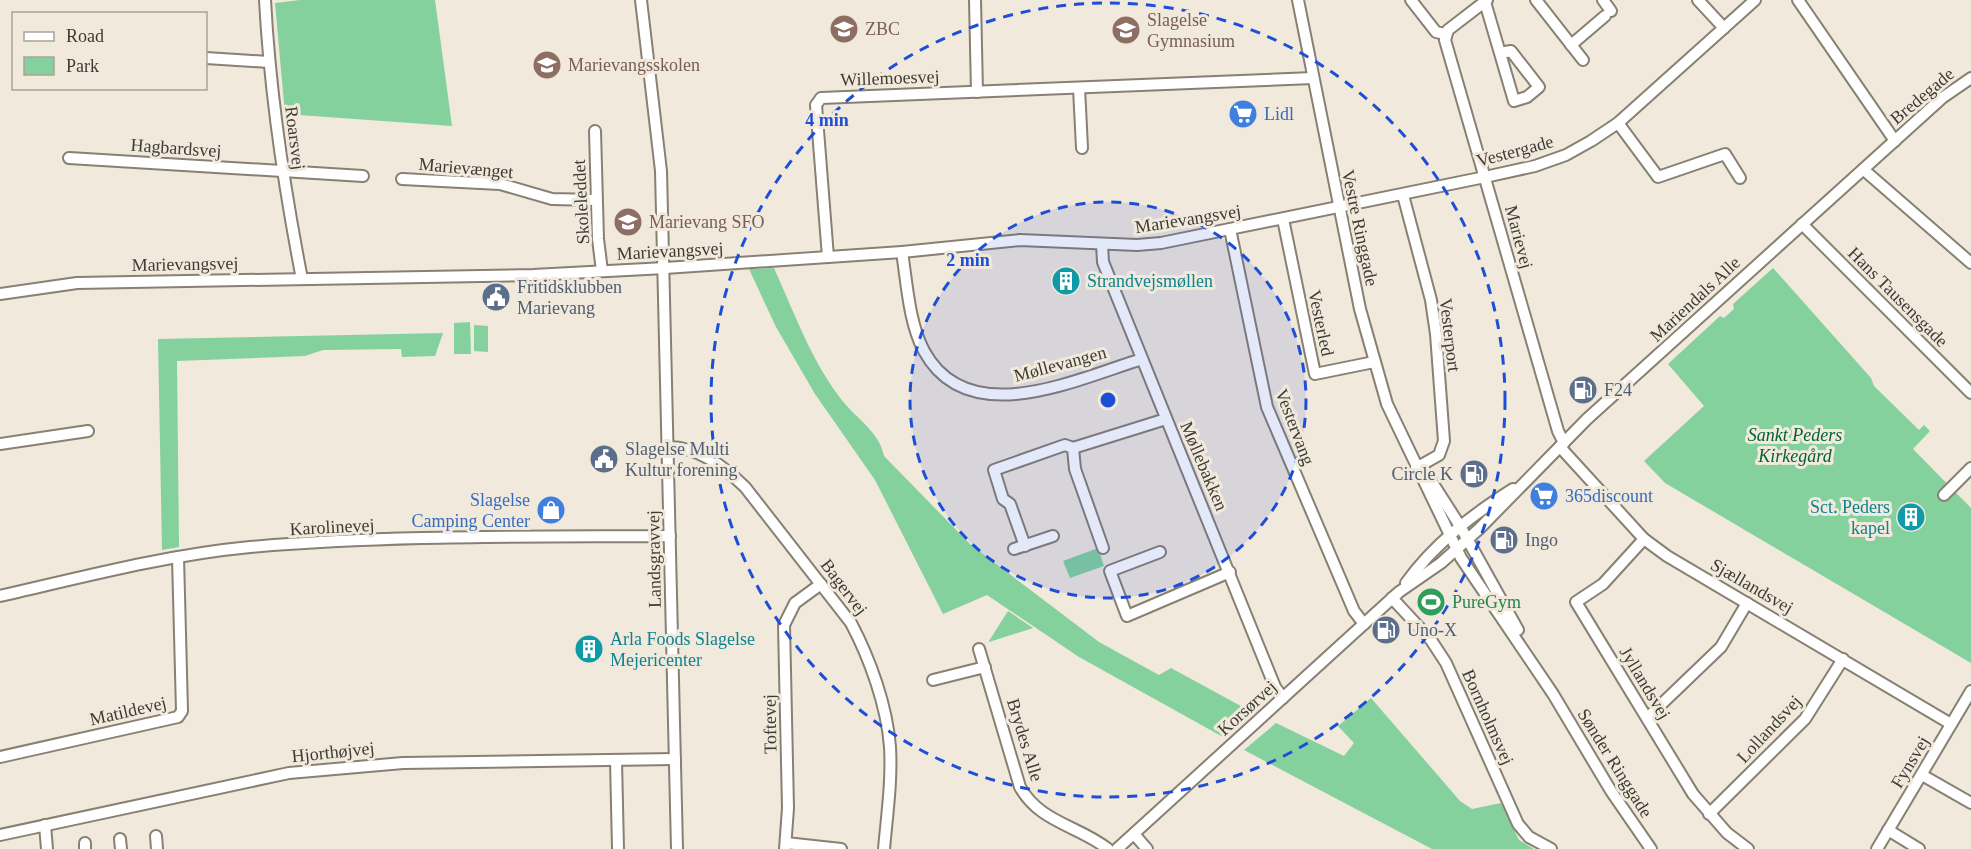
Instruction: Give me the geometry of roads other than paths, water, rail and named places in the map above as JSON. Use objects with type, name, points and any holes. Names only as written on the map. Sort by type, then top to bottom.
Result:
[{"type":"street","name":"Roarsvej","points":[[266,0],[268,62],[282,172],[302,279]]},
{"type":"street","name":"Landsgravvej","points":[[641,0],[658,133],[665,268],[677,849]]},
{"type":"street","points":[[975,0],[977,92]]},
{"type":"street","name":"Vestre Ringgade","points":[[1298,0],[1338,208],[1374,362],[1388,404],[1411,458],[1419,467],[1458,538]]},
{"type":"street","points":[[1411,0],[1436,32],[1445,37],[1480,2],[1500,53],[1514,101],[1527,97],[1539,87],[1511,51],[1500,53]]},
{"type":"street","points":[[1536,0],[1583,60]]},
{"type":"street","points":[[1571,45],[1608,13],[1603,0]]},
{"type":"street","points":[[1698,0],[1724,28]]},
{"type":"street","name":"Vestergade","points":[[1338,208],[1535,166],[1566,155],[1618,123],[1755,0]]},
{"type":"street","points":[[1798,0],[1894,141]]},
{"type":"street","name":"Marievej","points":[[1445,37],[1562,445]]},
{"type":"street","points":[[207,58],[268,62]]},
{"type":"street","name":"Willemoesvej","points":[[828,257],[816,105],[818,100],[824,97],[1313,78]]},
{"type":"street","name":"Bredegade","points":[[1894,141],[1942,98],[1971,78]]},
{"type":"street","points":[[1079,88],[1082,148]]},
{"type":"street","points":[[1618,123],[1658,177],[1725,154],[1740,178]]},
{"type":"street","name":"Skoleleddet","points":[[595,131],[596,200],[602,271]]},
{"type":"street","name":"Mariendals Alle","points":[[1396,595],[1458,538],[1477,512],[1521,484],[1894,141]]},
{"type":"street","name":"Hagbardsvej","points":[[69,158],[363,176]]},
{"type":"street","points":[[1864,170],[1971,263]]},
{"type":"street","name":"Marievænget","points":[[402,179],[500,184],[552,199],[596,200]]},
{"type":"street","name":"Vesterport","points":[[1403,195],[1431,300],[1442,417],[1442,450],[1419,467]]},
{"type":"street","name":"Marievangsvej","points":[[0,294],[77,283],[665,268],[902,252],[1020,240],[1102,244],[1161,243],[1338,208]]},
{"type":"street","name":"Vesterled","points":[[1283,219],[1315,374],[1374,362]]},
{"type":"street","name":"Hans Tausensgade","points":[[1802,224],[1971,393]]},
{"type":"street","name":"Vestervang","points":[[1230,229],[1267,407],[1354,611],[1364,624]]},
{"type":"street","name":"Møllebakken","points":[[1102,244],[1103,262],[1275,687],[1283,698]]},
{"type":"street","name":"Møllevangen","points":[[902,252],[912,311],[924,351],[942,374],[965,388],[1003,396],[1044,390],[1142,359]]},
{"type":"street","points":[[1053,536],[1020,548],[1010,504],[1003,499],[994,470],[1065,445],[1073,448],[1166,419]]},
{"type":"street","points":[[0,444],[88,431]]},
{"type":"street","name":"Sjællandsvej","points":[[1562,445],[1644,539],[1667,556],[1951,724]]},
{"type":"street","name":"Bagervej","points":[[668,447],[693,450],[733,475],[851,623],[859,638],[887,724],[890,775],[884,849]]},
{"type":"street","points":[[1073,448],[1075,469],[1102,548]]},
{"type":"street","name":"Vestre Ringgade","points":[[1419,467],[1425,486],[1458,538]]},
{"type":"street","points":[[1944,495],[1971,468]]},
{"type":"street","name":"Karolinevej","points":[[0,596],[178,557],[252,547],[344,542],[670,536]]},
{"type":"street","name":"Sønder Ringgade","points":[[1458,538],[1532,656],[1552,694]]},
{"type":"street","name":"Sønder Ringgade","points":[[1458,538],[1611,790],[1651,849]]},
{"type":"street","name":"Jyllandsvej","points":[[1644,539],[1603,584],[1576,602],[1709,814],[1748,849]]},
{"type":"street","points":[[1160,552],[1110,571],[1127,616],[1230,572]]},
{"type":"street","name":"Matildevej","points":[[0,758],[178,717],[182,711],[178,557]]},
{"type":"street","name":"Toftevej","points":[[821,584],[795,603],[784,625],[788,808],[786,846],[841,849]]},
{"type":"street","name":"Korsørvej","points":[[1117,849],[1396,595]]},
{"type":"street","name":"Bornholmsvej","points":[[1396,595],[1446,663],[1518,824],[1530,837],[1551,849]]},
{"type":"street","points":[[1647,718],[1721,647],[1747,603]]},
{"type":"street","name":"Brydes Alle","points":[[980,649],[1020,787],[1027,799],[1044,814],[1108,849]]},
{"type":"street","name":"Lollandsvej","points":[[1709,814],[1805,719],[1843,659]]},
{"type":"street","points":[[933,680],[985,667]]},
{"type":"street","name":"Fynsvej","points":[[1877,849],[1971,691]]},
{"type":"street","name":"Hjorthøjvej","points":[[0,835],[289,773],[403,763],[675,759]]},
{"type":"street","points":[[616,760],[618,849]]},
{"type":"street","points":[[1922,775],[1971,803]]},
{"type":"street","points":[[45,825],[47,849]]},
{"type":"street","points":[[1888,830],[1919,849]]},
{"type":"street","points":[[1134,834],[1147,849]]},
{"type":"street","points":[[156,836],[157,849]]},
{"type":"place","name":"ZBC","points":[[844,29]]},
{"type":"place","name":"Slagelse Gymnasium","points":[[1126,30]]},
{"type":"place","name":"Marievangsskolen","points":[[547,65]]},
{"type":"place","name":"Lidl","points":[[1243,114]]},
{"type":"place","name":"Marievang SFO","points":[[628,222]]},
{"type":"place","name":"Strandvejsmøllen","points":[[1066,281]]},
{"type":"place","name":"Fritidsklubben Marievang","points":[[496,297]]},
{"type":"place","name":"F24","points":[[1583,390]]},
{"type":"place","name":"Slagelse Multi Kultur forening","points":[[604,459]]},
{"type":"place","name":"Circle K","points":[[1474,474]]},
{"type":"place","name":"365discount","points":[[1544,496]]},
{"type":"place","name":"Slagelse Camping Center","points":[[551,510]]},
{"type":"place","name":"Sct. Peders kapel","points":[[1911,517]]},
{"type":"place","name":"Ingo","points":[[1504,540]]},
{"type":"place","name":"PureGym","points":[[1431,602]]},
{"type":"place","name":"Uno-X","points":[[1386,630]]},
{"type":"place","name":"Arla Foods Slagelse Mejericenter","points":[[589,649]]},
{"type":"park label","name":"Sankt Peders Kirkegård","points":[[1795,445]]}]
